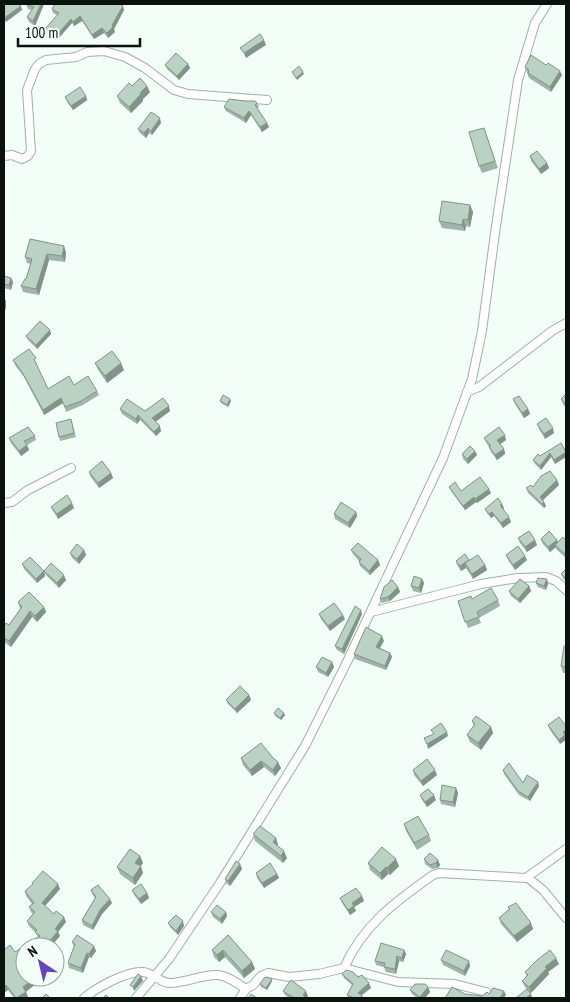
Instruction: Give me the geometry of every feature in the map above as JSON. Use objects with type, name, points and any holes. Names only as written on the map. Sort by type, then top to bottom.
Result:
[{"type":"street","points":[[136,998],[169,959],[220,883],[300,754],[371,612],[443,458],[472,379],[482,331],[518,80],[535,23],[547,4]]},
{"type":"street","points":[[4,156],[12,155],[22,159],[28,156],[31,151],[27,90],[35,69],[46,60],[76,57],[86,52],[104,51],[125,56],[146,68],[174,90],[188,94],[266,100]]},
{"type":"street","points":[[467,392],[479,387],[552,330],[566,323]]},
{"type":"street","points":[[4,503],[12,502],[28,490],[71,468]]},
{"type":"street","points":[[371,612],[481,584],[518,578],[546,577],[556,581],[566,590]]},
{"type":"street","points":[[528,878],[566,849]]},
{"type":"street","points":[[344,968],[359,939],[376,919],[432,875],[439,873],[528,878],[543,890],[566,918]]},
{"type":"street","points":[[240,998],[246,989],[253,985],[261,976],[268,973],[289,977],[320,974],[344,968],[398,982],[455,984],[486,992]]},
{"type":"street","points":[[84,998],[101,986],[143,972],[155,976],[162,982],[173,983],[218,974],[226,976],[246,989]]},
{"type":"building","points":[[4,4],[19,4],[21,6],[4,18]]},
{"type":"building","points":[[26,4],[41,4],[33,21],[27,17],[34,7]]},
{"type":"building","points":[[55,4],[120,4],[123,6],[112,25],[113,27],[107,33],[102,28],[92,35],[80,16],[73,22],[71,19],[56,36],[46,28],[59,13],[52,9]]},
{"type":"building","points":[[260,34],[264,40],[244,53],[240,48]]},
{"type":"building","points":[[176,53],[188,64],[177,76],[165,65]]},
{"type":"building","points":[[531,55],[546,65],[548,63],[560,71],[550,87],[528,73],[529,70],[525,67]]},
{"type":"building","points":[[299,66],[303,72],[296,78],[292,72]]},
{"type":"building","points":[[140,78],[147,86],[129,107],[117,96],[129,83],[132,86]]},
{"type":"building","points":[[80,87],[86,96],[71,106],[65,97]]},
{"type":"building","points":[[229,99],[255,101],[257,103],[255,105],[267,123],[260,127],[249,111],[244,118],[224,107]]},
{"type":"building","points":[[151,112],[160,118],[151,131],[148,128],[144,133],[138,129]]},
{"type":"building","points":[[484,128],[495,161],[479,166],[469,132]]},
{"type":"building","points":[[537,151],[547,163],[539,169],[530,156]]},
{"type":"building","points":[[442,201],[470,205],[468,220],[463,219],[462,225],[439,221]]},
{"type":"building","points":[[30,239],[64,246],[62,256],[47,254],[36,289],[21,286],[26,279],[32,259],[25,257]]},
{"type":"building","points":[[4,276],[11,278],[9,285],[4,284]]},
{"type":"building","points":[[40,321],[50,330],[36,345],[26,336]]},
{"type":"building","points":[[29,349],[36,358],[34,359],[48,389],[69,376],[74,385],[88,376],[97,391],[81,401],[65,407],[61,398],[43,410],[22,372],[13,360]]},
{"type":"building","points":[[112,351],[121,363],[105,376],[95,363]]},
{"type":"building","points":[[566,394],[566,405],[561,399]]},
{"type":"building","points":[[223,395],[230,399],[227,405],[220,401]]},
{"type":"building","points":[[519,396],[528,409],[522,413],[513,399]]},
{"type":"building","points":[[163,398],[169,406],[152,418],[160,426],[154,432],[138,415],[136,419],[120,409],[127,399],[145,411]]},
{"type":"building","points":[[546,418],[553,428],[544,434],[537,424]]},
{"type":"building","points":[[71,419],[74,433],[59,437],[56,423]]},
{"type":"building","points":[[28,427],[35,436],[24,441],[27,445],[19,451],[9,438]]},
{"type":"building","points":[[499,427],[505,435],[497,440],[504,449],[495,455],[489,447],[491,446],[484,438]]},
{"type":"building","points":[[561,443],[566,452],[554,460],[550,453],[540,466],[533,460],[538,454],[540,456]]},
{"type":"building","points":[[470,446],[475,451],[467,459],[462,454]]},
{"type":"building","points":[[102,461],[111,473],[98,483],[89,472]]},
{"type":"building","points":[[550,471],[557,480],[540,497],[544,502],[542,504],[526,488],[531,485],[533,487],[541,476]]},
{"type":"building","points":[[480,477],[489,489],[475,499],[474,497],[463,506],[449,487],[455,482],[461,491]]},
{"type":"building","points":[[67,495],[72,503],[57,514],[51,507]]},
{"type":"building","points":[[498,498],[502,504],[500,505],[509,517],[501,523],[492,512],[489,514],[485,509]]},
{"type":"building","points":[[341,502],[356,512],[348,523],[334,514]]},
{"type":"building","points":[[529,531],[535,540],[525,547],[518,538]]},
{"type":"building","points":[[549,531],[557,540],[548,547],[541,539]]},
{"type":"building","points":[[563,537],[566,541],[566,555],[555,545]]},
{"type":"building","points":[[358,543],[378,560],[369,571],[359,562],[361,559],[351,550]]},
{"type":"building","points":[[77,544],[84,550],[77,559],[70,553]]},
{"type":"building","points":[[518,546],[525,556],[513,565],[506,555]]},
{"type":"building","points":[[465,554],[469,560],[460,566],[456,561]]},
{"type":"building","points":[[478,555],[485,565],[472,574],[465,563]]},
{"type":"building","points":[[30,557],[44,571],[36,579],[22,564]]},
{"type":"building","points":[[51,563],[64,575],[57,583],[44,571]]},
{"type":"building","points":[[566,569],[566,579],[561,574]]},
{"type":"building","points":[[414,576],[422,579],[419,588],[411,586]]},
{"type":"building","points":[[538,578],[547,579],[544,586],[536,583]]},
{"type":"building","points":[[520,579],[529,586],[518,599],[509,591]]},
{"type":"building","points":[[392,580],[398,587],[388,597],[380,599],[384,587]]},
{"type":"building","points":[[491,588],[498,600],[477,612],[479,617],[465,622],[458,601],[471,596],[472,599]]},
{"type":"building","points":[[29,592],[44,607],[35,616],[30,611],[9,641],[4,638],[4,626],[6,623],[9,625],[22,607],[18,602]]},
{"type":"building","points":[[334,603],[343,615],[328,626],[319,614]]},
{"type":"building","points":[[355,606],[361,610],[342,649],[335,646]]},
{"type":"building","points":[[366,627],[382,636],[376,647],[390,653],[385,666],[354,654]]},
{"type":"building","points":[[564,646],[566,646],[566,667],[561,666]]},
{"type":"building","points":[[322,657],[332,662],[326,673],[316,667]]},
{"type":"building","points":[[240,686],[249,695],[235,709],[226,700]]},
{"type":"building","points":[[278,708],[284,713],[280,718],[274,713]]},
{"type":"building","points":[[476,716],[491,727],[478,743],[467,735],[475,724],[472,721]]},
{"type":"building","points":[[559,717],[566,726],[566,730],[563,732],[565,735],[559,740],[548,725]]},
{"type":"building","points":[[441,723],[447,732],[427,744],[424,738],[434,734],[431,730]]},
{"type":"building","points":[[261,743],[278,762],[273,770],[261,761],[250,770],[241,758]]},
{"type":"building","points":[[427,759],[435,770],[421,781],[413,770]]},
{"type":"building","points":[[509,763],[523,783],[527,775],[538,782],[528,797],[518,791],[503,770]]},
{"type":"building","points":[[442,785],[456,788],[453,802],[440,800]]},
{"type":"building","points":[[428,789],[434,795],[425,802],[420,795]]},
{"type":"building","points":[[418,816],[429,835],[414,843],[404,824]]},
{"type":"building","points":[[260,826],[276,838],[273,842],[284,851],[281,856],[253,834]]},
{"type":"building","points":[[382,847],[396,859],[380,873],[368,863]]},
{"type":"building","points":[[130,849],[140,856],[135,863],[141,866],[133,878],[117,867]]},
{"type":"building","points":[[430,853],[438,860],[430,865],[424,859]]},
{"type":"building","points":[[236,861],[240,864],[228,881],[225,879]]},
{"type":"building","points":[[270,863],[277,874],[262,883],[256,873]]},
{"type":"building","points":[[43,871],[58,884],[42,903],[54,914],[56,911],[64,917],[55,929],[58,931],[53,937],[38,937],[40,936],[35,932],[37,930],[27,921],[35,912],[29,907],[34,903],[25,891]]},
{"type":"building","points":[[141,884],[147,893],[139,899],[132,890]]},
{"type":"building","points":[[98,885],[110,899],[100,910],[92,926],[82,920],[96,897],[91,890]]},
{"type":"building","points":[[356,888],[362,896],[352,903],[354,906],[348,910],[340,898]]},
{"type":"building","points":[[516,903],[531,923],[514,936],[499,918],[510,909],[508,907]]},
{"type":"building","points":[[217,905],[226,912],[220,919],[211,912]]},
{"type":"building","points":[[176,915],[183,921],[176,931],[168,923]]},
{"type":"building","points":[[77,935],[94,946],[89,954],[87,953],[81,968],[68,963],[75,944],[72,942]]},
{"type":"building","points":[[228,935],[252,962],[242,971],[223,950],[217,955],[212,950]]},
{"type":"building","points":[[381,943],[404,950],[402,958],[397,956],[395,969],[384,967],[385,963],[375,961]]},
{"type":"building","points":[[10,945],[15,952],[15,987],[23,987],[26,992],[16,998],[6,985],[4,987],[4,950]]},
{"type":"building","points":[[446,950],[469,961],[464,971],[441,960]]},
{"type":"building","points":[[550,950],[556,958],[545,967],[547,968],[529,987],[522,981],[528,975],[525,972]]},
{"type":"building","points":[[346,970],[353,972],[358,977],[362,975],[369,983],[358,993],[362,995],[360,998],[347,995],[353,984],[342,974]]},
{"type":"building","points":[[138,974],[141,976],[133,987],[130,985]]},
{"type":"building","points":[[267,977],[272,979],[266,988],[260,984]]},
{"type":"building","points":[[291,980],[306,991],[303,995],[306,998],[294,998],[283,991]]},
{"type":"building","points":[[415,984],[425,984],[428,987],[420,997],[410,990]]},
{"type":"building","points":[[452,987],[465,994],[482,996],[487,992],[489,994],[493,988],[504,991],[500,998],[445,998]]},
{"type":"building","points":[[527,989],[531,994],[526,998],[517,997]]},
{"type":"building","points":[[46,994],[50,998],[42,998]]},
{"type":"building","points":[[251,994],[257,998],[248,998]]}]
